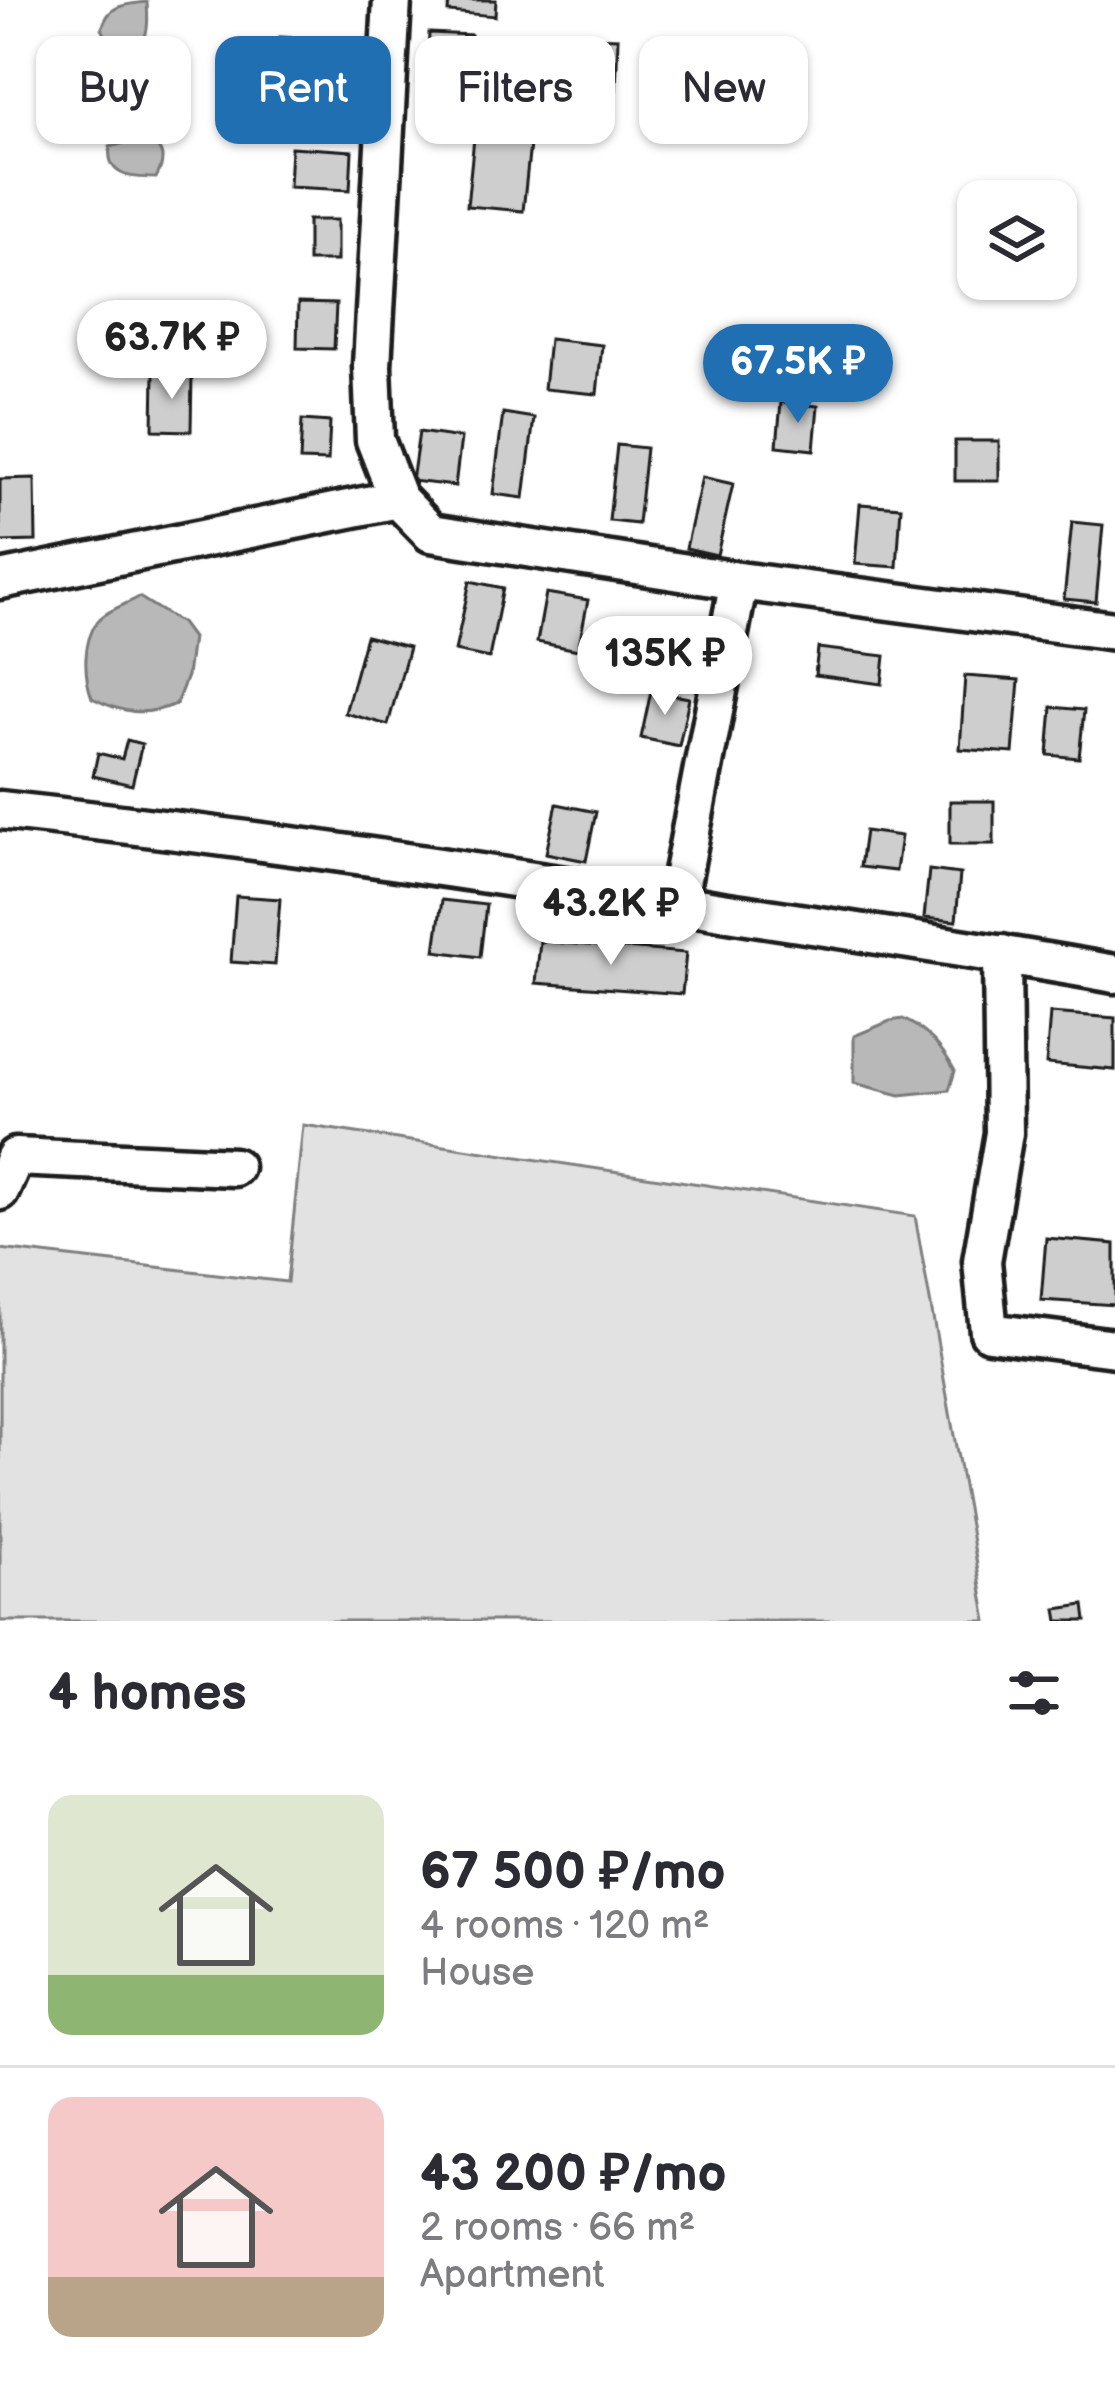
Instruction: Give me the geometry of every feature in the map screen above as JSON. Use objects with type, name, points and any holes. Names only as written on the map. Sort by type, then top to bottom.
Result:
[{"type":"street","points":[[392,0],[372,366],[375,440],[398,499],[431,533],[740,581],[1115,631]]},
{"type":"street","points":[[0,580],[398,499]]},
{"type":"street","points":[[677,904],[740,581]]},
{"type":"street","points":[[0,810],[352,853],[1115,974]]},
{"type":"street","points":[[1002,954],[1004,1133],[982,1261],[988,1332],[1115,1348]]},
{"type":"street","points":[[0,1191],[15,1157],[234,1167]]},
{"type":"shaded area","points":[[147,2],[145,36],[106,36],[102,29],[108,15]]},
{"type":"shaded area","points":[[156,145],[162,154],[156,178],[116,170],[110,147]]},
{"type":"shaded area","points":[[139,597],[181,623],[192,638],[187,676],[176,704],[143,712],[92,698],[86,670],[89,640],[97,622]]},
{"type":"shaded area","points":[[903,1019],[940,1047],[955,1071],[949,1090],[900,1095],[854,1083],[854,1036]]},
{"type":"shaded area","points":[[303,1125],[915,1216],[987,1621],[0,1621],[0,1249],[287,1282]]},
{"type":"building","points":[[449,0],[496,0],[495,16],[448,12]]},
{"type":"building","points":[[615,38],[618,38],[615,90]]},
{"type":"building","points":[[473,144],[530,144],[523,211],[467,206]]},
{"type":"building","points":[[291,147],[352,151],[350,190],[289,187]]},
{"type":"building","points":[[308,220],[337,220],[337,261],[308,261]]},
{"type":"building","points":[[298,303],[336,304],[334,349],[297,348]]},
{"type":"building","points":[[549,339],[602,345],[597,394],[544,389]]},
{"type":"building","points":[[154,372],[192,373],[191,431],[153,430]]},
{"type":"building","points":[[781,402],[818,406],[814,450],[777,446]]},
{"type":"building","points":[[503,413],[534,418],[524,498],[493,494]]},
{"type":"building","points":[[302,420],[330,422],[328,461],[300,460]]},
{"type":"building","points":[[419,432],[461,438],[455,486],[412,481]]},
{"type":"building","points":[[955,441],[999,441],[999,481],[955,481]]},
{"type":"building","points":[[617,445],[646,448],[638,524],[609,521]]},
{"type":"building","points":[[702,477],[733,484],[717,555],[686,548]]},
{"type":"building","points":[[35,478],[36,541],[0,542],[0,479]]},
{"type":"building","points":[[860,504],[901,507],[897,567],[855,564]]},
{"type":"building","points":[[1072,522],[1103,525],[1096,602],[1064,599]]},
{"type":"building","points":[[470,581],[503,588],[489,658],[455,651]]},
{"type":"building","points":[[546,593],[588,600],[578,650],[537,642]]},
{"type":"building","points":[[366,636],[409,647],[388,725],[345,713]]},
{"type":"building","points":[[818,648],[885,656],[882,684],[815,675]]},
{"type":"building","points":[[965,676],[1019,680],[1013,753],[960,749]]},
{"type":"building","points":[[651,691],[689,698],[679,746],[641,738]]},
{"type":"building","points":[[1052,707],[1084,710],[1079,758],[1048,755]]},
{"type":"building","points":[[127,740],[142,744],[132,785],[93,776],[98,753],[122,759]]},
{"type":"building","points":[[950,801],[994,801],[994,844],[950,844]]},
{"type":"building","points":[[557,804],[596,812],[586,861],[546,853]]},
{"type":"building","points":[[865,831],[901,836],[896,871],[860,867]]},
{"type":"building","points":[[929,870],[960,874],[956,921],[924,918]]},
{"type":"building","points":[[236,896],[280,899],[275,965],[231,962]]},
{"type":"building","points":[[442,900],[486,905],[480,957],[435,951]]},
{"type":"building","points":[[540,941],[686,953],[682,994],[536,983]]},
{"type":"building","points":[[1050,1013],[1115,1018],[1115,1070],[1046,1064]]},
{"type":"building","points":[[1046,1238],[1115,1244],[1115,1305],[1041,1300]]},
{"type":"building","points":[[1084,1605],[1086,1621],[1058,1621],[1056,1609]]}]
